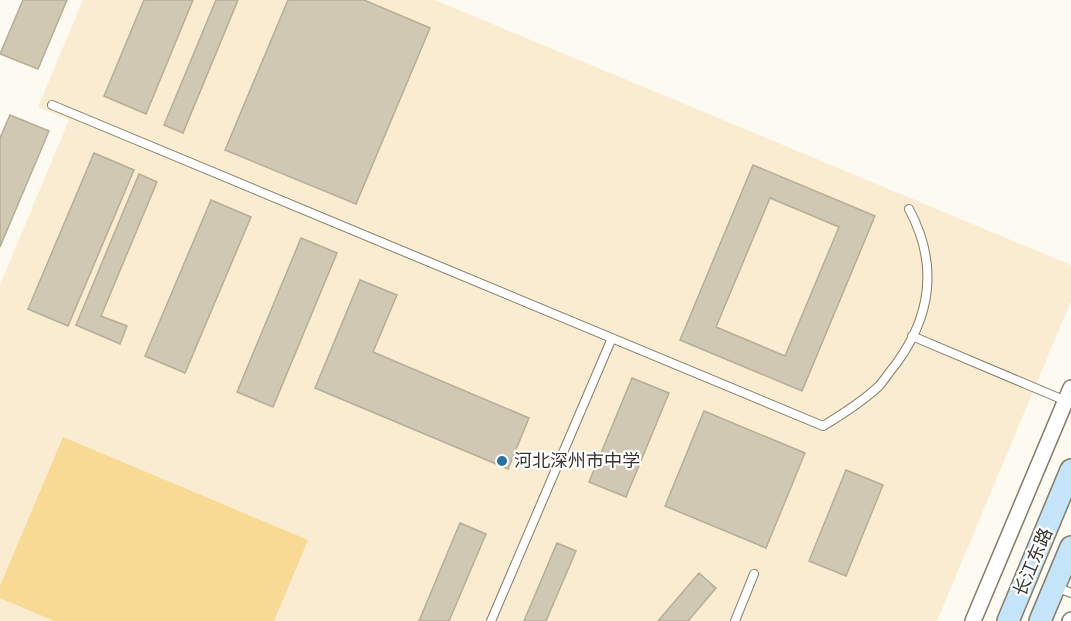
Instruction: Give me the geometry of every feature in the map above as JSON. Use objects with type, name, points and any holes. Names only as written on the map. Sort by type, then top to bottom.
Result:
[{"type":"main road","name":"长江东路","points":[[1008,621],[1071,470]]},
{"type":"main road","name":"长江东路","points":[[1040,621],[1063,590],[1071,547]]},
{"type":"street","points":[[973,621],[1068,394]]},
{"type":"lane","points":[[52,105],[823,426],[856,405],[880,385],[905,351],[920,322],[928,294],[927,258],[909,208]]},
{"type":"lane","points":[[912,336],[1068,394]]},
{"type":"lane","points":[[491,621],[612,338]]},
{"type":"lane","points":[[735,621],[754,574]]},
{"type":"shaded area","name":"河北深州市中学","points":[[83,0],[435,0],[1071,265],[1071,301],[937,621],[0,621],[0,285],[69,120],[38,107]]},
{"type":"shaded area","points":[[63,437],[308,540],[274,621],[54,621],[0,598],[0,586]]},
{"type":"building","points":[[23,0],[67,0],[38,69],[0,54]]},
{"type":"building","points":[[144,0],[193,0],[146,114],[104,96]]},
{"type":"building","points":[[216,0],[238,0],[183,133],[164,125]]},
{"type":"building","points":[[288,0],[364,0],[430,28],[356,204],[225,150]]},
{"type":"building","points":[[10,115],[49,131],[0,247],[0,138]]},
{"type":"building","points":[[94,153],[134,170],[68,326],[28,309]]},
{"type":"building","points":[[753,165],[875,216],[802,391],[680,340]],"holes":[[[770,198],[839,227],[785,356],[716,327]]]},
{"type":"building","points":[[139,174],[157,182],[101,316],[127,326],[120,344],[76,325]]},
{"type":"building","points":[[211,200],[251,217],[185,373],[145,356]]},
{"type":"building","points":[[301,238],[337,253],[273,407],[237,392]]},
{"type":"building","points":[[360,280],[397,295],[373,352],[529,418],[508,469],[315,388]]},
{"type":"building","points":[[632,378],[669,393],[626,497],[589,482]]},
{"type":"building","points":[[704,411],[805,453],[766,548],[665,506]]},
{"type":"building","points":[[846,470],[883,485],[846,576],[809,561]]},
{"type":"building","points":[[460,523],[486,534],[449,621],[419,621]]},
{"type":"building","points":[[557,543],[576,551],[546,621],[524,621]]},
{"type":"building","points":[[699,573],[716,588],[688,621],[658,621]]},
{"type":"place","name":"河北深州市中学","points":[[502,461]]}]
